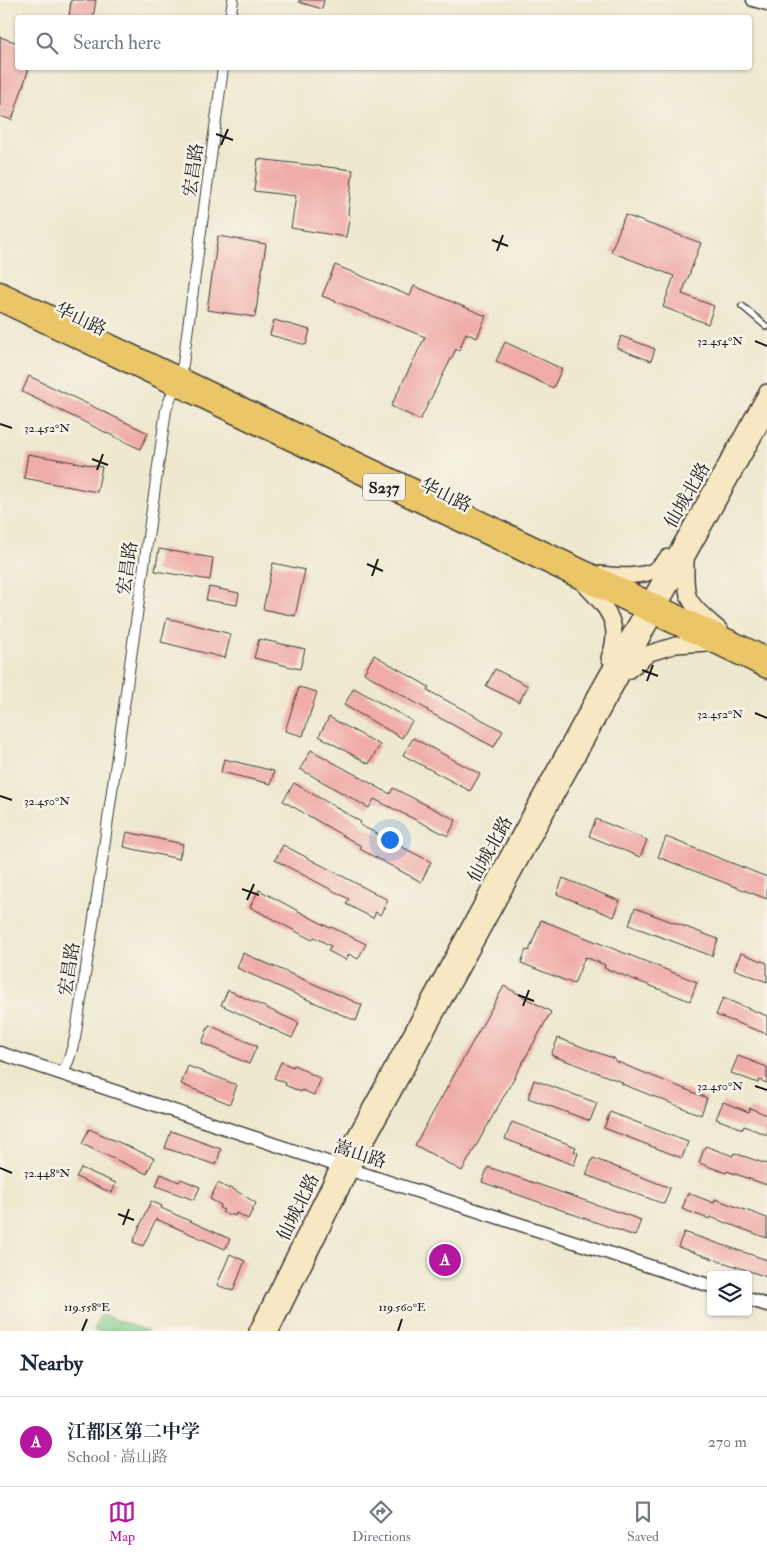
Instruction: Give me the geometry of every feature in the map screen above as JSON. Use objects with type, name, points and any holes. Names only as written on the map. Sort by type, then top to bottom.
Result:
[{"type":"main road","name":"S237","points":[[0,290],[176,381],[588,578],[651,608],[727,636],[767,656]]},
{"type":"main road","name":"华山路","points":[[0,303],[176,381]]},
{"type":"main road","name":"仙城北路","points":[[683,552],[767,392]]},
{"type":"main road","name":"仙城北路","points":[[257,1331],[594,698],[651,608],[767,413]]},
{"type":"main road","points":[[594,698],[614,646],[615,627],[588,578],[635,575],[655,570],[683,552],[688,597],[702,614],[727,636]]},
{"type":"main road","name":"S237","points":[[651,608],[708,643],[767,670]]},
{"type":"main road","name":"仙城北路","points":[[271,1331],[345,1168],[621,677],[651,608]]},
{"type":"main road","points":[[621,677],[650,653],[676,645],[708,643]]},
{"type":"street","points":[[230,15],[233,0]]},
{"type":"street","points":[[752,0],[767,4]]},
{"type":"street","name":"宏昌路","points":[[63,1074],[70,1059],[78,1020],[166,410],[183,364],[223,70]]},
{"type":"street","name":"嵩山路","points":[[0,1053],[345,1168],[707,1285]]},
{"type":"street","points":[[752,1300],[767,1305]]},
{"type":"lane","points":[[742,306],[767,327]]},
{"type":"green space","points":[[100,1314],[148,1331],[94,1331]]},
{"type":"building","points":[[71,0],[96,0],[94,15],[69,15]]},
{"type":"building","points":[[299,0],[324,0],[322,9],[299,2]]},
{"type":"building","points":[[0,37],[15,42],[15,70],[28,70],[12,120],[0,116]]},
{"type":"building","points":[[258,159],[353,170],[348,214],[350,215],[346,237],[291,228],[296,196],[254,191]]},
{"type":"building","points":[[625,215],[701,243],[682,294],[714,306],[708,324],[663,307],[674,276],[611,252]]},
{"type":"building","points":[[218,236],[266,244],[255,317],[207,310]]},
{"type":"building","points":[[335,265],[410,296],[414,286],[486,316],[477,338],[466,333],[459,351],[456,349],[420,420],[391,406],[425,337],[322,296]]},
{"type":"building","points":[[274,320],[310,330],[306,345],[270,335]]},
{"type":"building","points":[[621,336],[655,349],[651,361],[617,348]]},
{"type":"building","points":[[505,342],[562,369],[553,388],[496,361]]},
{"type":"building","points":[[29,376],[148,433],[140,449],[22,392]]},
{"type":"building","points":[[28,454],[102,467],[97,492],[24,478]]},
{"type":"building","points":[[159,549],[213,558],[210,580],[155,571]]},
{"type":"building","points":[[273,563],[305,570],[295,616],[263,609]]},
{"type":"building","points":[[209,587],[239,593],[237,605],[206,600]]},
{"type":"building","points":[[167,618],[231,634],[225,658],[161,642]]},
{"type":"building","points":[[259,639],[305,649],[300,669],[254,658]]},
{"type":"building","points":[[374,655],[429,687],[427,690],[503,731],[494,747],[427,711],[364,673]]},
{"type":"building","points":[[495,669],[528,686],[519,702],[486,686]]},
{"type":"building","points":[[299,687],[317,692],[303,736],[285,731]]},
{"type":"building","points":[[354,688],[412,721],[402,738],[344,705]]},
{"type":"building","points":[[329,717],[380,745],[369,764],[319,736]]},
{"type":"building","points":[[413,738],[480,774],[470,791],[403,755]]},
{"type":"building","points":[[311,750],[390,794],[393,788],[456,820],[448,836],[374,799],[369,808],[300,769]]},
{"type":"building","points":[[224,759],[274,771],[271,784],[221,772]]},
{"type":"building","points":[[294,783],[361,822],[360,825],[431,862],[421,882],[360,849],[361,846],[283,801]]},
{"type":"building","points":[[596,819],[647,840],[640,857],[589,836]]},
{"type":"building","points":[[127,832],[183,844],[179,859],[124,847]]},
{"type":"building","points":[[666,837],[767,877],[767,899],[658,857]]},
{"type":"building","points":[[283,845],[388,900],[380,915],[376,912],[373,918],[346,904],[349,899],[275,860]]},
{"type":"building","points":[[563,878],[620,901],[614,917],[557,894]]},
{"type":"building","points":[[259,890],[330,928],[366,944],[358,959],[349,954],[346,960],[328,951],[331,946],[314,937],[312,940],[250,907]]},
{"type":"building","points":[[635,908],[718,939],[712,956],[629,925]]},
{"type":"building","points":[[541,920],[697,982],[690,1001],[604,968],[605,965],[585,957],[574,984],[521,963],[526,950],[529,951]]},
{"type":"building","points":[[243,953],[362,1005],[356,1021],[237,968]]},
{"type":"building","points":[[741,953],[767,963],[767,982],[734,969]]},
{"type":"building","points":[[504,986],[551,1012],[462,1171],[415,1145]]},
{"type":"building","points":[[228,990],[299,1023],[292,1038],[221,1005]]},
{"type":"building","points":[[723,998],[767,1016],[767,1034],[716,1015]]},
{"type":"building","points":[[209,1025],[257,1046],[249,1064],[202,1043]]},
{"type":"building","points":[[558,1038],[615,1059],[615,1061],[707,1098],[701,1115],[551,1055]]},
{"type":"building","points":[[738,1056],[767,1067],[767,1083],[759,1080],[758,1083],[731,1073]]},
{"type":"building","points":[[281,1062],[293,1067],[294,1065],[321,1079],[314,1095],[302,1090],[301,1092],[274,1078]]},
{"type":"building","points":[[188,1066],[237,1085],[230,1104],[181,1084]]},
{"type":"building","points":[[534,1080],[597,1103],[590,1121],[528,1098]]},
{"type":"building","points":[[723,1102],[749,1112],[750,1108],[767,1115],[767,1135],[744,1126],[743,1129],[716,1119]]},
{"type":"building","points":[[610,1112],[688,1142],[682,1158],[604,1128]]},
{"type":"building","points":[[512,1122],[576,1147],[574,1151],[578,1153],[574,1165],[505,1139]]},
{"type":"building","points":[[89,1129],[154,1158],[147,1174],[82,1144]]},
{"type":"building","points":[[171,1131],[221,1149],[216,1165],[165,1148]]},
{"type":"building","points":[[705,1146],[733,1156],[734,1153],[767,1164],[767,1185],[699,1163]]},
{"type":"building","points":[[593,1158],[670,1188],[664,1204],[586,1175]]},
{"type":"building","points":[[488,1167],[641,1220],[635,1236],[482,1182]]},
{"type":"building","points":[[81,1168],[116,1183],[112,1193],[76,1177]]},
{"type":"building","points":[[161,1174],[179,1182],[181,1179],[200,1187],[194,1200],[156,1186]]},
{"type":"building","points":[[218,1183],[229,1189],[230,1187],[256,1203],[248,1219],[236,1213],[235,1216],[231,1214],[230,1216],[222,1212],[224,1210],[219,1208],[221,1205],[210,1199]]},
{"type":"building","points":[[688,1193],[714,1203],[715,1199],[767,1218],[767,1238],[682,1209]]},
{"type":"building","points":[[151,1201],[162,1206],[161,1208],[230,1239],[225,1249],[156,1219],[143,1246],[133,1242]]},
{"type":"building","points":[[684,1232],[767,1260],[767,1277],[752,1271],[678,1247]]},
{"type":"building","points":[[230,1254],[245,1261],[233,1291],[217,1285]]},
{"type":"place","name":"江都区第二中学","points":[[445,1260]]}]
